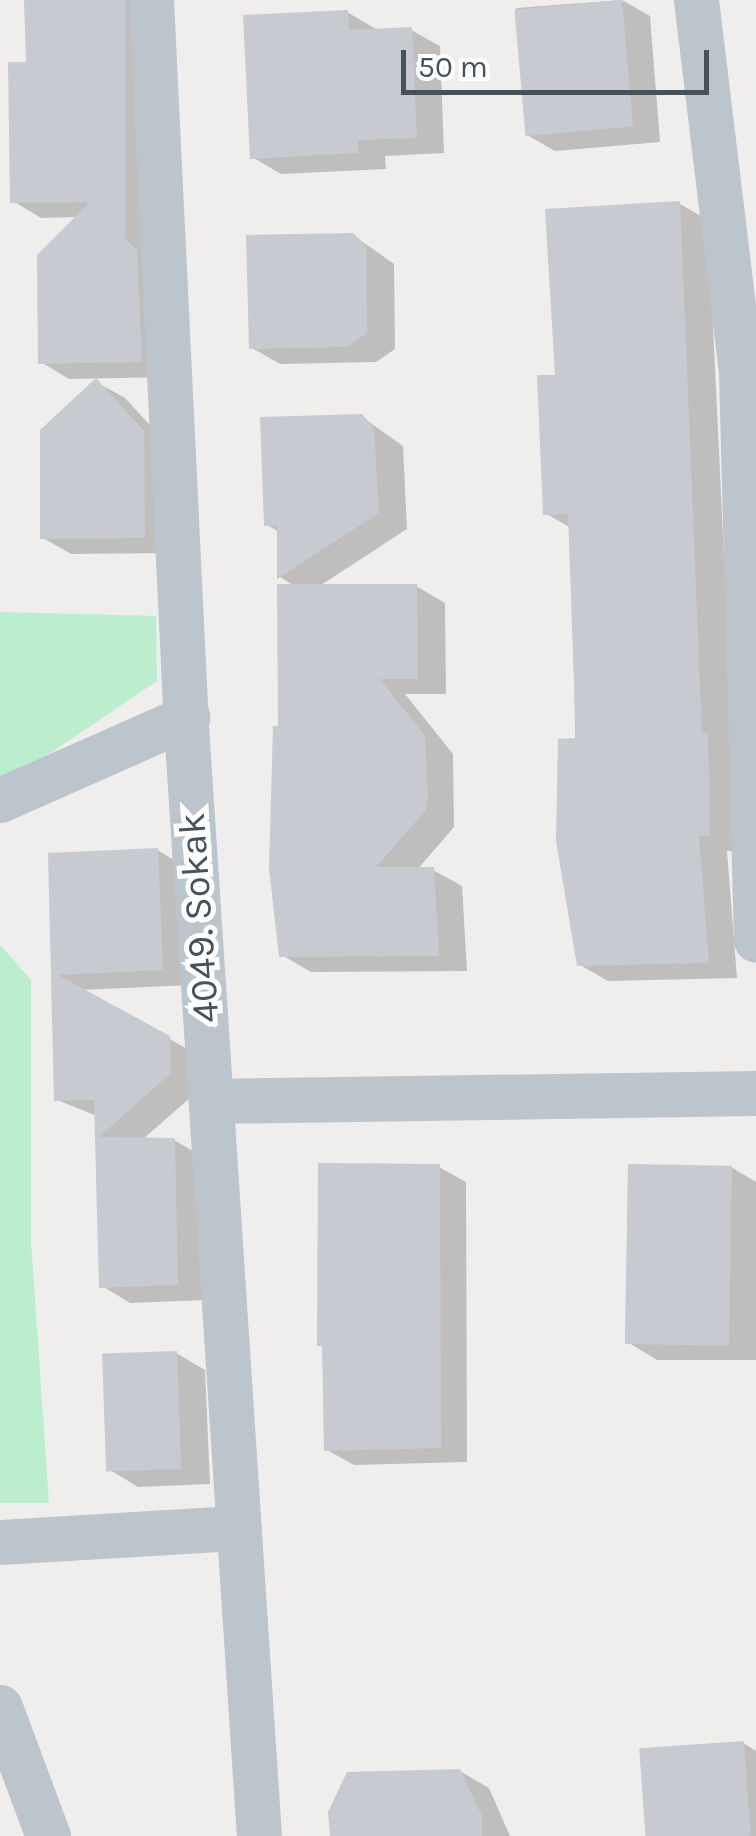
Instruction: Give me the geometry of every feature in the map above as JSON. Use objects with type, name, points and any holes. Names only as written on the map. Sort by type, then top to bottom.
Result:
[{"type":"street","name":"4049. Sokak","points":[[151,0],[186,717],[259,1836]]},
{"type":"street","points":[[696,0],[740,370],[756,940]]},
{"type":"street","points":[[0,800],[186,717]]},
{"type":"street","points":[[211,1101],[756,1093]]},
{"type":"street","points":[[0,1542],[239,1528]]},
{"type":"street","points":[[0,1707],[48,1836]]},
{"type":"green space","points":[[0,612],[156,616],[157,681],[0,787]]},
{"type":"green space","points":[[0,945],[31,980],[31,1241],[49,1503],[0,1503]]},
{"type":"building","points":[[24,0],[125,0],[125,238],[137,250],[142,362],[38,364],[37,255],[90,202],[10,203],[8,62],[26,62]]},
{"type":"building","points":[[622,0],[633,127],[525,136],[514,9]]},
{"type":"building","points":[[348,10],[349,30],[412,27],[417,138],[358,140],[358,153],[250,159],[243,15]]},
{"type":"building","points":[[680,201],[702,733],[708,733],[710,836],[699,836],[709,963],[577,966],[556,841],[558,739],[576,738],[568,514],[543,515],[537,375],[555,375],[545,209]]},
{"type":"building","points":[[353,233],[366,246],[367,333],[347,347],[249,349],[246,235]]},
{"type":"building","points":[[96,378],[144,431],[145,538],[40,539],[40,430]]},
{"type":"building","points":[[362,414],[374,428],[379,513],[277,579],[277,525],[264,526],[260,417]]},
{"type":"building","points":[[277,584],[417,584],[418,679],[380,679],[425,736],[428,799],[426,810],[376,867],[434,867],[439,956],[279,957],[269,868],[273,726],[278,726]]},
{"type":"building","points":[[158,848],[163,970],[58,975],[170,1036],[171,1073],[99,1137],[175,1138],[178,1285],[99,1288],[94,1100],[54,1101],[48,853]]},
{"type":"building","points":[[318,1163],[440,1164],[441,1448],[324,1451],[322,1346],[317,1346]]},
{"type":"building","points":[[628,1164],[732,1166],[729,1346],[625,1344]]},
{"type":"building","points":[[177,1351],[181,1469],[106,1472],[102,1354]]},
{"type":"building","points":[[744,1741],[751,1836],[645,1836],[639,1748]]},
{"type":"building","points":[[460,1769],[482,1816],[482,1836],[330,1836],[328,1812],[347,1772]]}]
